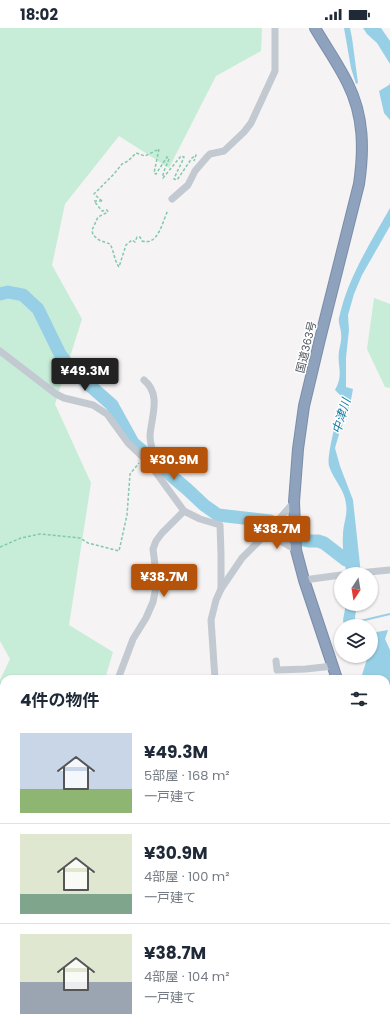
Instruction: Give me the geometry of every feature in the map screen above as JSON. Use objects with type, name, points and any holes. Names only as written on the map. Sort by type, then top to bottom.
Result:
[{"type":"highway","name":"国道363号","points":[[316,28],[354,97],[361,127],[363,160],[359,184],[304,406],[298,449],[294,502],[296,550],[309,578],[336,675]]},
{"type":"street","points":[[172,199],[188,184],[195,171],[210,154],[224,151],[244,132],[251,123],[275,71],[275,28]]},
{"type":"street","points":[[0,352],[56,394],[72,400],[84,402],[100,409],[114,421],[128,443],[149,463],[184,511],[200,519],[220,525],[221,589]]},
{"type":"street","points":[[144,380],[150,385],[154,403],[150,436],[153,457],[149,463]]},
{"type":"street","points":[[215,675],[211,620],[216,600],[221,589],[242,558],[267,533],[294,502]]},
{"type":"street","points":[[120,675],[133,639],[146,618],[153,602],[156,587],[154,549],[156,541],[184,511]]},
{"type":"street","points":[[267,533],[296,550]]},
{"type":"street","points":[[378,571],[390,570]]},
{"type":"street","points":[[309,578],[334,576]]},
{"type":"street","points":[[276,661],[276,670],[333,666]]},
{"type":"path","points":[[168,210],[155,239],[150,243],[142,241],[140,237],[137,237],[135,242],[132,240],[126,245],[119,267],[115,260],[113,248],[110,244],[99,240],[93,235],[92,230],[98,217],[108,212],[107,210],[102,211],[94,201],[102,200],[94,194],[122,164],[128,161],[136,153],[145,156],[159,149],[154,173],[156,174],[168,157],[168,164],[163,178],[181,156],[184,157],[182,164],[177,170],[174,179],[177,180],[192,158],[196,155],[193,165]]},
{"type":"path","points":[[0,547],[21,538],[40,534],[80,538],[88,543],[120,551],[127,515],[130,474],[138,464],[149,463]]},
{"type":"green space","points":[[0,28],[262,28],[261,51],[216,76],[169,168],[119,136],[65,204],[52,265],[82,319],[55,404],[91,483],[69,625],[113,652],[106,675],[2,675],[10,659],[0,641]]},
{"type":"green space","points":[[374,298],[390,304],[390,388],[385,387],[367,349]]},
{"type":"water","points":[[344,28],[350,28],[358,83],[356,84],[351,68]]},
{"type":"water","points":[[363,28],[381,28],[390,41],[390,64],[377,43]]},
{"type":"water","points":[[390,83],[390,120],[384,113],[379,91]]},
{"type":"water","name":"中津川","points":[[390,208],[390,226],[362,275],[354,294],[348,315],[349,330],[346,358],[346,387],[353,389],[350,405],[335,448],[353,500],[360,567],[346,567],[343,531],[346,504],[343,494],[329,466],[329,453],[333,432],[343,398],[335,390],[340,375],[339,351],[341,331],[339,318],[348,289],[367,248]]},
{"type":"water","points":[[345,611],[356,611],[355,619],[343,619]]},
{"type":"water","points":[[388,630],[385,639],[390,650],[390,675],[362,675],[366,663],[378,663],[378,632]]},
{"type":"waterway","points":[[0,294],[8,292],[23,295],[38,309],[60,354],[71,369],[112,405],[133,443],[204,505],[218,515],[270,521],[299,539],[324,543],[346,560],[351,562]]},
{"type":"waterway","points":[[369,619],[390,614]]}]
